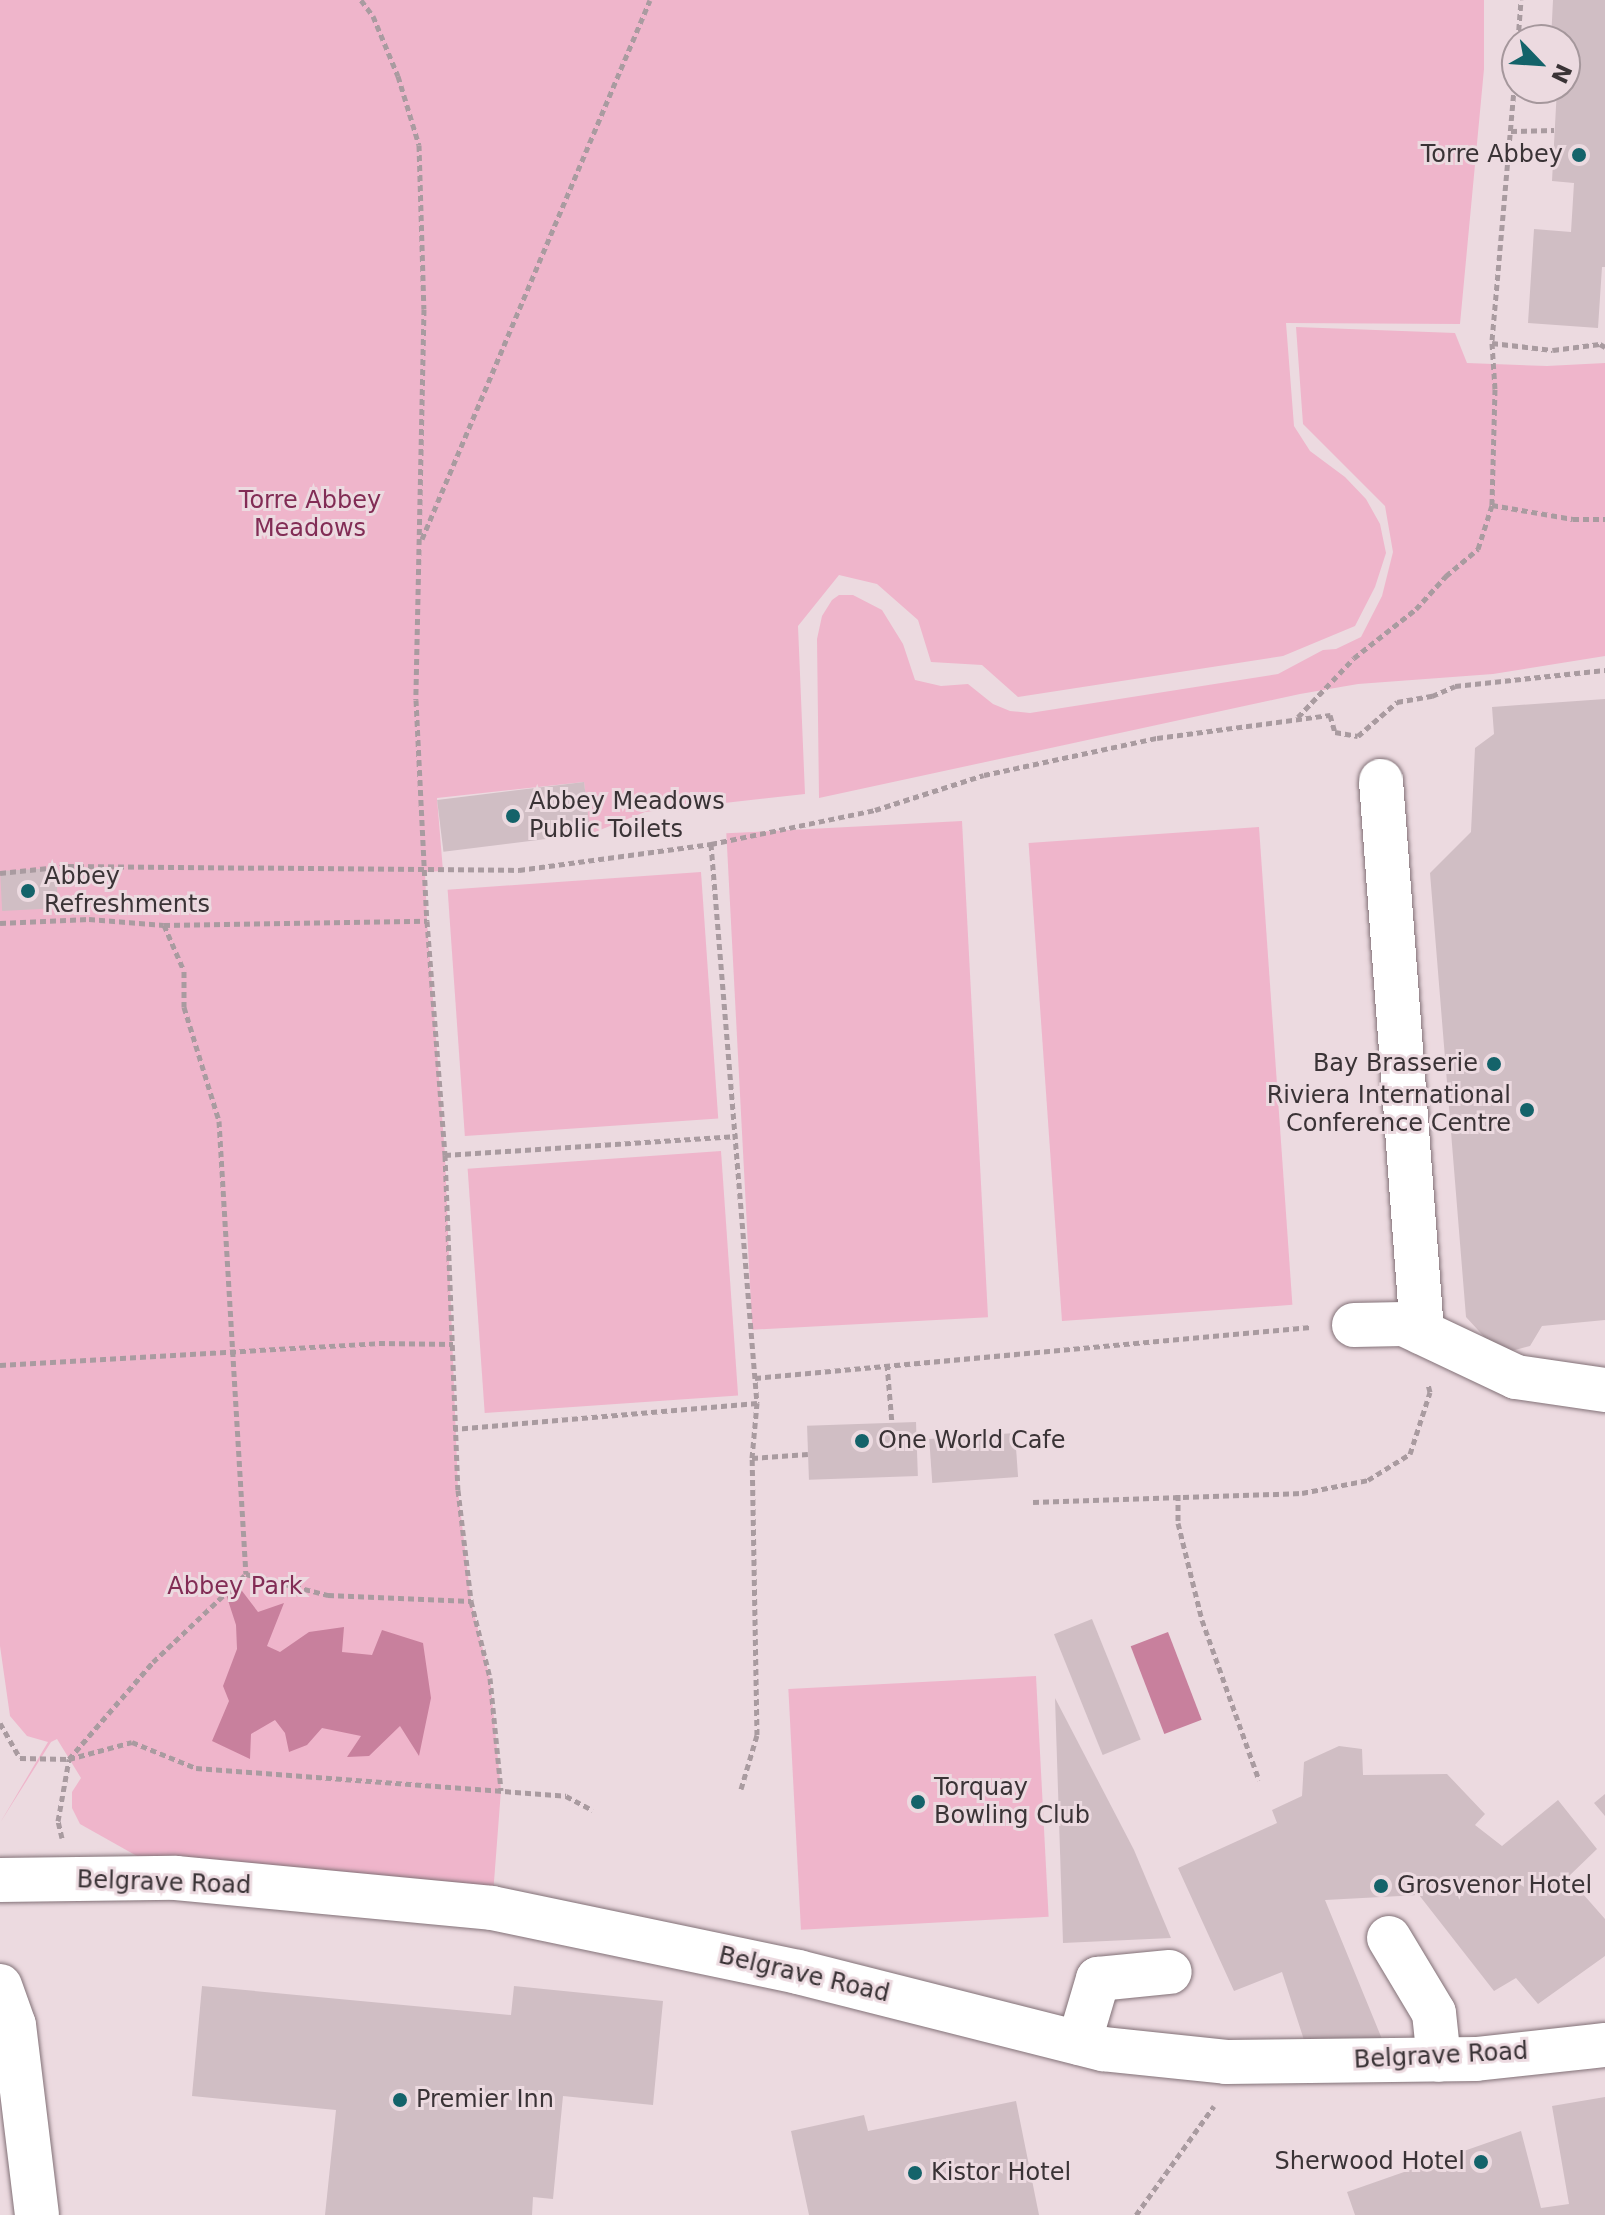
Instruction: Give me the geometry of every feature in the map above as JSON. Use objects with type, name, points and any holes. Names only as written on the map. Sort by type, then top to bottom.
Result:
[{"type":"street","points":[[1381,781],[1422,1332]]},
{"type":"street","points":[[1354,1325],[1404,1324],[1516,1377],[1605,1390]]},
{"type":"street","name":"Belgrave Road","points":[[0,1880],[176,1878],[492,1908],[798,1972],[1103,2049],[1226,2062],[1439,2060],[1605,2045]]},
{"type":"street","points":[[1389,1938],[1434,2013],[1439,2060]]},
{"type":"street","points":[[1079,2043],[1098,1979],[1170,1972]]},
{"type":"street","points":[[0,1986],[14,2025],[37,2215]]},
{"type":"path","points":[[361,0],[373,16],[398,76],[419,145],[424,309],[416,700],[427,921],[445,1155],[454,1429],[471,1601],[490,1678],[501,1790]]},
{"type":"path","points":[[420,543],[650,0]]},
{"type":"path","points":[[1519,24],[1521,0]]},
{"type":"path","points":[[1298,718],[1354,658],[1416,609],[1446,576],[1478,549],[1492,505],[1495,389],[1492,343],[1513,104]]},
{"type":"path","points":[[1511,131],[1554,130]]},
{"type":"path","points":[[1492,343],[1553,350],[1600,344],[1605,347]]},
{"type":"path","points":[[1492,505],[1573,519],[1605,519]]},
{"type":"path","points":[[0,873],[68,866],[425,872],[519,870],[711,844],[875,810],[1012,769],[1157,738],[1330,715],[1335,732],[1358,736],[1397,702],[1432,696],[1455,686],[1605,670]]},
{"type":"path","points":[[711,844],[757,1403],[752,1458],[757,1735],[741,1789]]},
{"type":"path","points":[[0,923],[89,919],[164,925],[427,921]]},
{"type":"path","points":[[164,925],[184,971],[184,1007],[219,1121],[246,1574]]},
{"type":"path","points":[[445,1155],[737,1136]]},
{"type":"path","points":[[755,1378],[1354,1325]]},
{"type":"path","points":[[0,1365],[379,1343],[453,1344]]},
{"type":"path","points":[[887,1364],[892,1423]]},
{"type":"path","points":[[1033,1502],[1178,1494],[1302,1493],[1368,1480],[1410,1454],[1430,1392],[1427,1378]]},
{"type":"path","points":[[454,1429],[757,1403]]},
{"type":"path","points":[[752,1458],[808,1454]]},
{"type":"path","points":[[1178,1494],[1178,1523],[1202,1620],[1259,1780]]},
{"type":"path","points":[[246,1574],[328,1595],[471,1601]]},
{"type":"path","points":[[70,1879],[58,1821],[69,1759],[153,1662],[246,1574]]},
{"type":"path","points":[[0,1723],[20,1758],[69,1759],[132,1742],[196,1768],[566,1796],[592,1810]]},
{"type":"path","points":[[1136,2215],[1214,2106],[1226,2062]]},
{"type":"green space","points":[[0,0],[1484,0],[1484,69],[1460,324],[1286,323],[1294,426],[1310,451],[1345,477],[1366,499],[1380,524],[1386,553],[1375,587],[1355,626],[1283,656],[1018,697],[982,665],[931,662],[918,620],[877,584],[839,575],[798,626],[805,794],[645,812],[590,834],[584,782],[437,798],[443,871],[425,872],[427,921],[445,1155],[458,1490],[471,1601],[490,1678],[501,1790],[492,1908],[176,1878],[80,1824],[72,1808],[72,1792],[81,1778],[57,1739],[51,1742],[0,1823],[48,1742],[27,1736],[10,1716],[0,1646]]},
{"type":"green space","points":[[1296,327],[1455,333],[1467,363],[1547,366],[1605,363],[1605,656],[1493,674],[1358,684],[1300,694],[819,798],[817,639],[822,616],[839,595],[853,595],[882,610],[903,644],[915,680],[941,686],[968,684],[993,704],[1010,711],[1030,713],[1278,674],[1323,650],[1336,649],[1361,637],[1382,596],[1393,552],[1385,506],[1303,424]]},
{"type":"green space","points":[[962,821],[988,1317],[752,1330],[726,833]]},
{"type":"green space","points":[[1259,827],[1292,1305],[1062,1321],[1029,843]]},
{"type":"green space","points":[[701,872],[718,1118],[465,1136],[448,890]]},
{"type":"green space","points":[[721,1151],[738,1395],[485,1413],[468,1169]]},
{"type":"green space","name":"Torquay Bowling Club","points":[[1036,1676],[1049,1917],[801,1930],[788,1689]]},
{"type":"shaded area","points":[[239,1587],[258,1612],[284,1603],[267,1646],[280,1652],[309,1632],[344,1627],[342,1652],[372,1655],[382,1630],[423,1643],[431,1698],[419,1756],[400,1726],[369,1756],[347,1757],[361,1736],[322,1728],[307,1745],[289,1752],[285,1733],[275,1720],[251,1734],[250,1759],[212,1741],[229,1701],[223,1686],[237,1649],[236,1625],[224,1588]]},
{"type":"shaded area","points":[[1168,1632],[1202,1720],[1164,1734],[1131,1646]]},
{"type":"building","name":"Torre Abbey","points":[[1553,0],[1605,0],[1605,267],[1602,267],[1598,328],[1528,323],[1534,229],[1571,232],[1574,183],[1552,181],[1556,104],[1581,104],[1581,24],[1552,24]]},
{"type":"building","name":"Riviera International Conference Centre","points":[[1605,699],[1605,1320],[1542,1326],[1530,1346],[1500,1354],[1466,1317],[1430,873],[1471,832],[1475,748],[1494,734],[1492,707]]},
{"type":"building","name":"Abbey Meadows Public Toilets","points":[[584,782],[590,834],[443,852],[437,800]]},
{"type":"building","name":"Abbey Refreshments","points":[[56,868],[58,908],[2,911],[0,871]]},
{"type":"building","name":"One World Cafe","points":[[916,1422],[918,1476],[809,1480],[807,1426]]},
{"type":"building","points":[[1015,1433],[1018,1477],[932,1483],[929,1439]]},
{"type":"building","points":[[1092,1619],[1141,1740],[1103,1755],[1054,1634]]},
{"type":"building","points":[[1055,1698],[1134,1850],[1171,1938],[1063,1943]]},
{"type":"building","name":"Grosvenor Hotel","points":[[1339,1746],[1362,1749],[1363,1775],[1447,1774],[1485,1814],[1475,1825],[1502,1846],[1558,1800],[1597,1849],[1568,1877],[1605,1919],[1605,1956],[1538,2004],[1516,1978],[1494,1991],[1419,1895],[1325,1900],[1382,2039],[1304,2040],[1282,1972],[1234,1991],[1178,1868],[1277,1823],[1272,1810],[1302,1796],[1304,1762]]},
{"type":"building","points":[[1605,1794],[1605,1816],[1594,1803]]},
{"type":"building","name":"Premier Inn","points":[[202,1986],[511,2015],[514,1986],[663,2001],[653,2105],[563,2096],[553,2199],[533,2197],[532,2215],[325,2215],[336,2110],[192,2096]]},
{"type":"building","name":"Sherwood Hotel","points":[[1605,2097],[1605,2215],[1355,2215],[1347,2192],[1521,2131],[1541,2208],[1569,2204],[1552,2106]]},
{"type":"building","name":"Kistor Hotel","points":[[1016,2101],[1039,2215],[809,2215],[791,2131],[864,2115],[868,2131]]},
{"type":"place","name":"Torre Abbey","points":[[1579,155]]},
{"type":"place","name":"Abbey Meadows Public Toilets","points":[[513,816]]},
{"type":"place","name":"Abbey Refreshments","points":[[28,891]]},
{"type":"place","name":"Bay Brasserie","points":[[1494,1064]]},
{"type":"place","name":"Riviera International Conference Centre","points":[[1527,1110]]},
{"type":"place","name":"One World Cafe","points":[[862,1441]]},
{"type":"place","name":"Torquay Bowling Club","points":[[918,1802]]},
{"type":"place","name":"Grosvenor Hotel","points":[[1381,1886]]},
{"type":"place","name":"Premier Inn","points":[[400,2100]]},
{"type":"place","name":"Sherwood Hotel","points":[[1481,2162]]},
{"type":"place","name":"Kistor Hotel","points":[[915,2173]]},
{"type":"park label","name":"Torre Abbey Meadows","points":[[310,515]]},
{"type":"park label","name":"Abbey Park","points":[[235,1587]]}]
